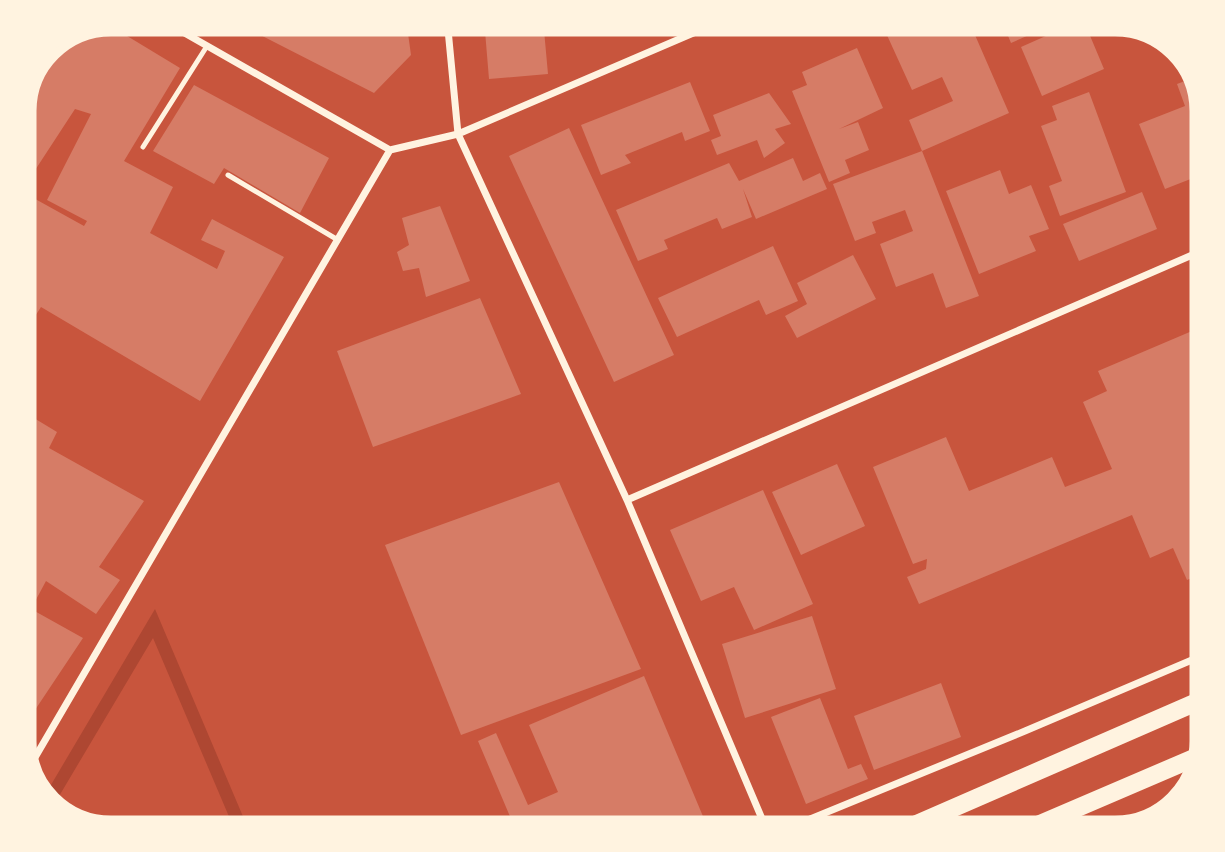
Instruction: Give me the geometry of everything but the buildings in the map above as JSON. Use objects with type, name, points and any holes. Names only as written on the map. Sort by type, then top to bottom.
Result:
[{"type":"main road","points":[[926,820],[1194,703]]},
{"type":"main road","points":[[1049,820],[1192,759]]},
{"type":"street","points":[[183,32],[390,150],[458,134],[696,32]]},
{"type":"street","points":[[448,32],[458,134],[627,500],[762,820]]},
{"type":"street","points":[[34,760],[390,150]]},
{"type":"street","points":[[627,500],[1194,254]]},
{"type":"street","points":[[808,820],[1026,731],[1194,658]]},
{"type":"lane","points":[[144,147],[207,46]]},
{"type":"lane","points":[[228,175],[338,240]]},
{"type":"shaded area","points":[[155,609],[244,820],[230,820],[153,638],[57,799],[48,790]]}]
